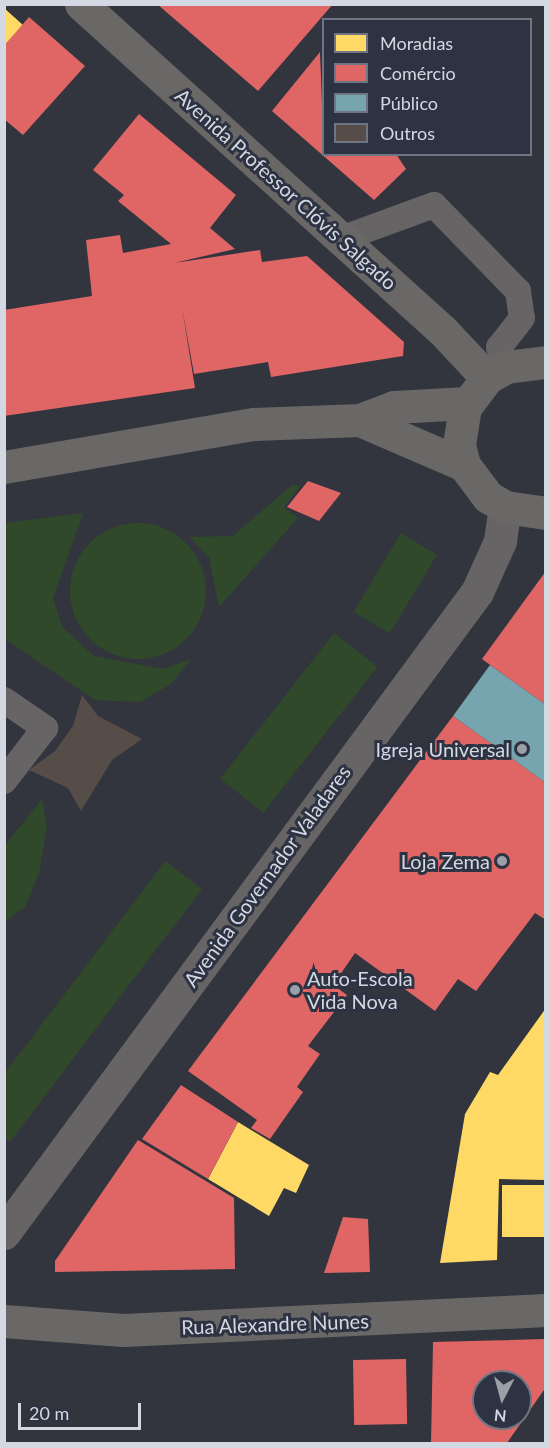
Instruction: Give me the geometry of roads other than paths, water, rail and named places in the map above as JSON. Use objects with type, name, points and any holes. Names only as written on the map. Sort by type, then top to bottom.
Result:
[{"type":"main road","name":"Avenida Professor Clóvis Salgado","points":[[81,4],[341,239],[497,372]]},
{"type":"main road","points":[[464,465],[459,424],[467,403],[497,372],[546,362]]},
{"type":"main road","points":[[4,467],[254,424],[360,420],[394,407],[467,403]]},
{"type":"main road","points":[[360,420],[464,465],[488,497],[506,507],[546,513]]},
{"type":"main road","name":"Rua Alexandre Nunes","points":[[4,1321],[123,1330],[546,1311]]},
{"type":"street","name":"Avenida Governador Valadares","points":[[4,1233],[477,592],[500,542],[506,507]]},
{"type":"lane","points":[[341,239],[434,205],[519,291],[522,318],[499,347],[497,372]]},
{"type":"lane","points":[[4,700],[45,728],[4,781]]},
{"type":"place","name":"Igreja Universal","points":[[522,749]]},
{"type":"place","name":"Loja Zema","points":[[502,861]]},
{"type":"place","name":"Auto-Escola Vida Nova","points":[[295,990]]}]
